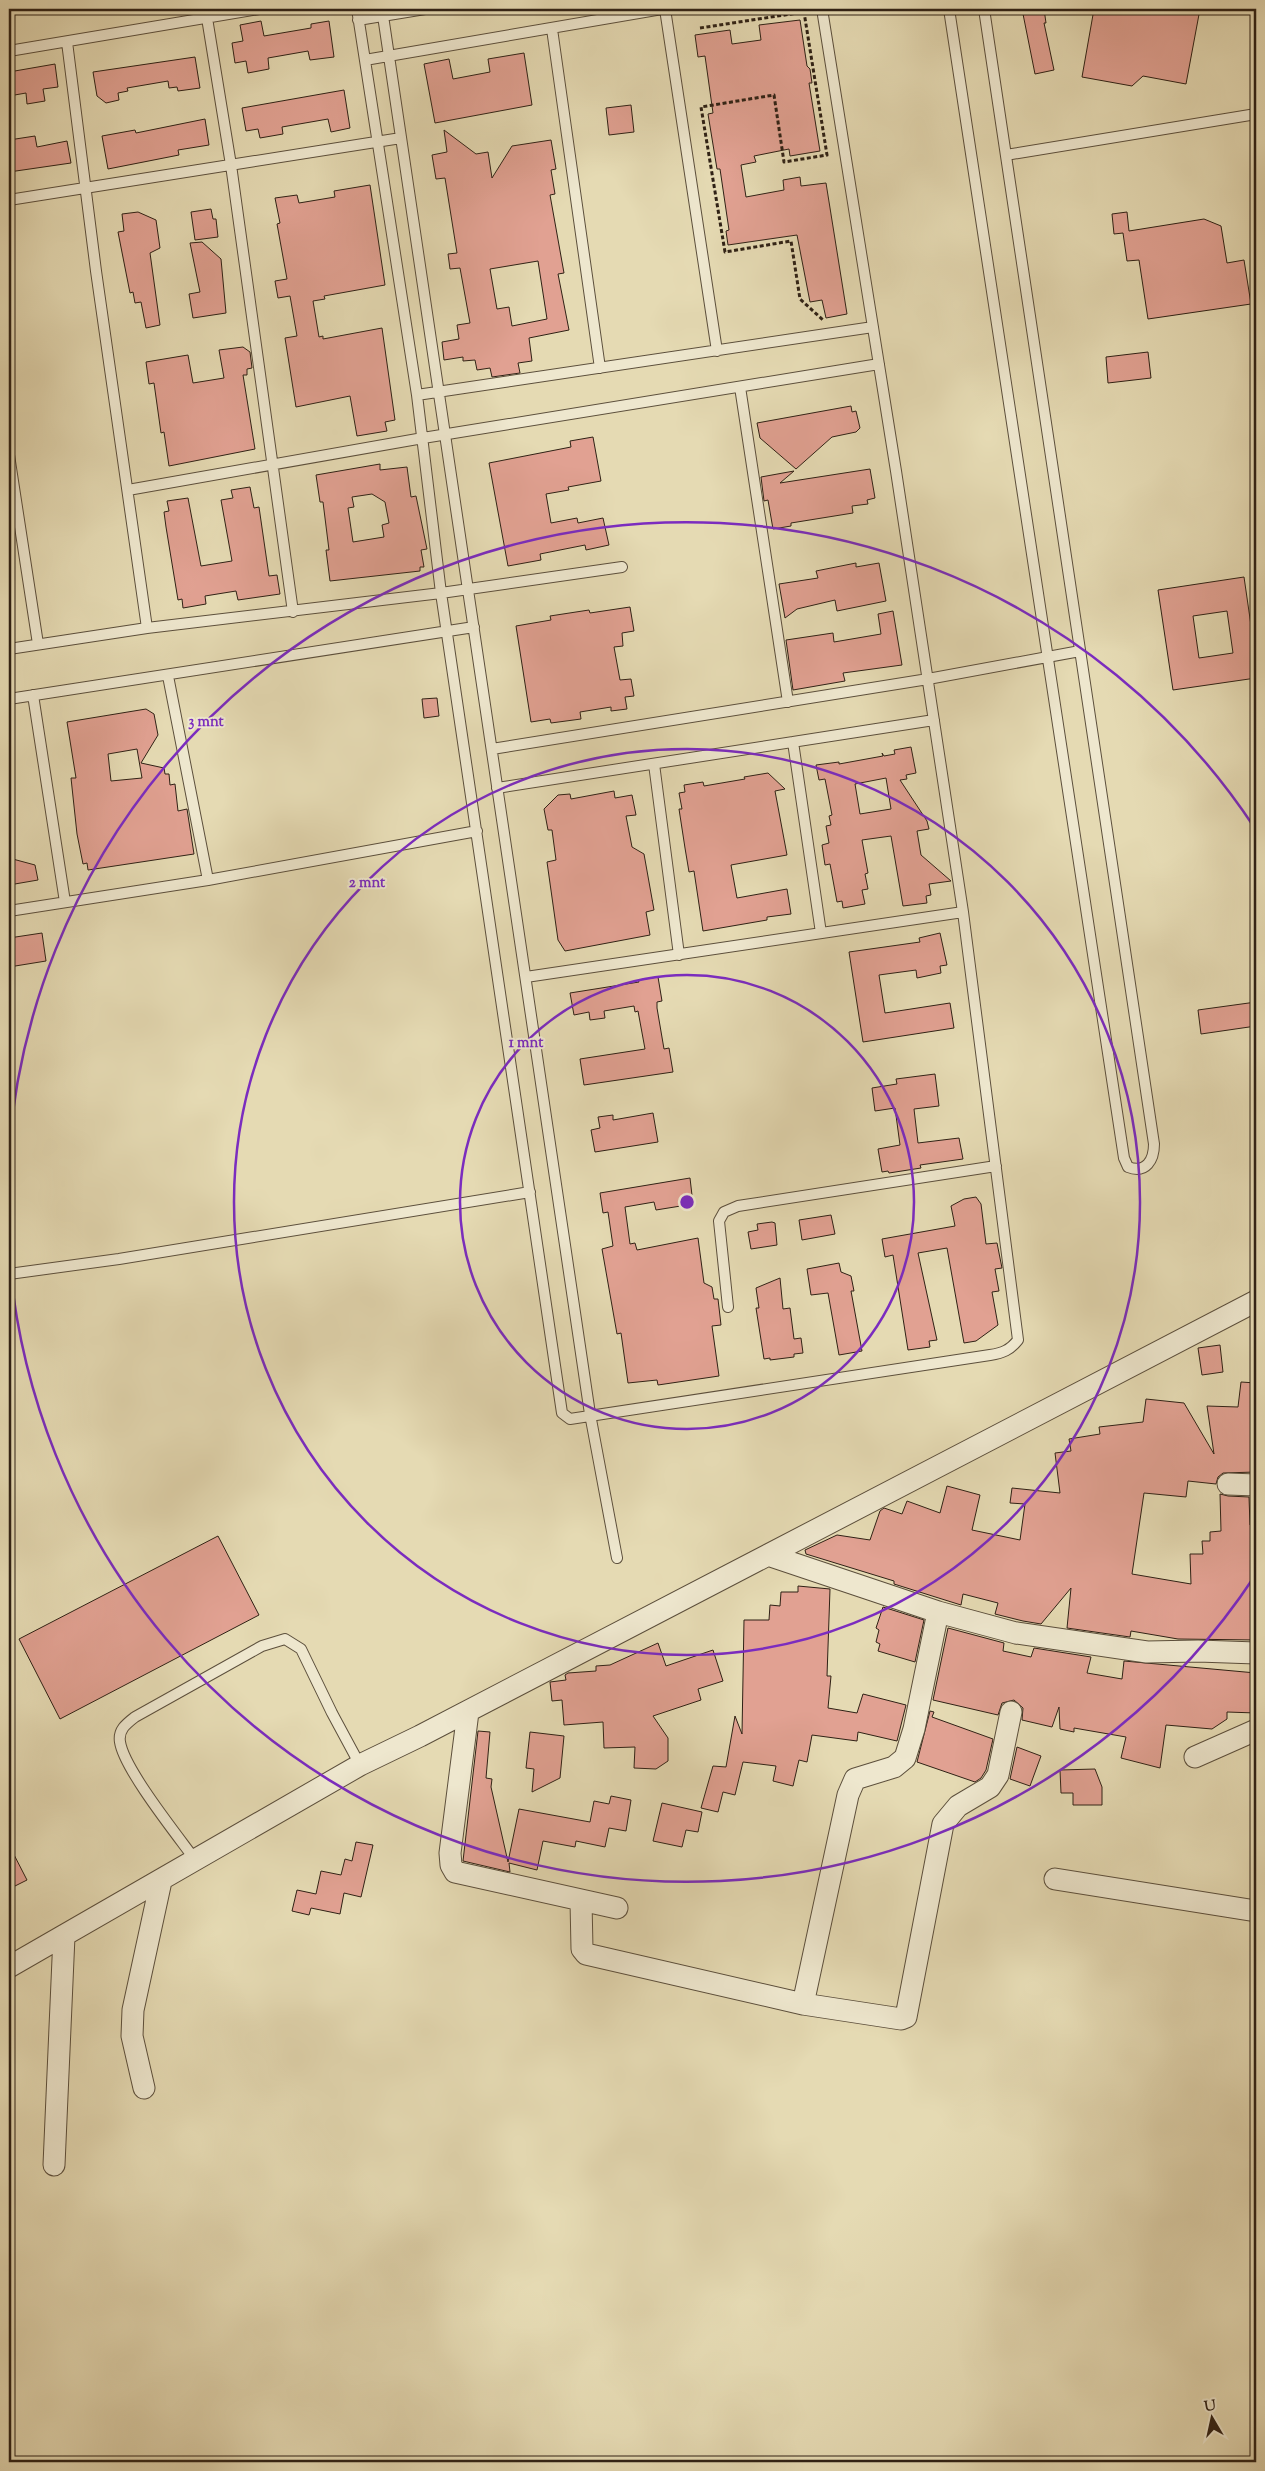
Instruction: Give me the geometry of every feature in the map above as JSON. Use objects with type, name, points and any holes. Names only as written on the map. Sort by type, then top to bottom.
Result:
[{"type":"street","points":[[9,1967],[360,1765],[468,1712],[1256,1301]]},
{"type":"street","points":[[1228,1484],[1256,1484]]},
{"type":"street","points":[[768,1555],[938,1612],[1016,1632],[1108,1648],[1147,1652],[1256,1653]]},
{"type":"street","points":[[803,2004],[848,1795],[855,1779],[894,1767],[905,1758],[914,1729],[938,1612]]},
{"type":"street","points":[[468,1712],[450,1853],[451,1866],[455,1872],[617,1908]]},
{"type":"street","points":[[581,1901],[582,1949],[586,1954],[803,2004],[901,2019],[906,2017],[943,1824],[958,1806],[990,1787],[998,1775],[1011,1712]]},
{"type":"street","points":[[1195,1757],[1256,1730]]},
{"type":"street","points":[[1055,1879],[1256,1911]]},
{"type":"street","points":[[144,2088],[132,2036],[133,2010],[161,1881]]},
{"type":"street","points":[[54,2165],[64,1936]]},
{"type":"lane","points":[[9,51],[259,9]]},
{"type":"lane","points":[[357,9],[417,395],[441,593],[562,1413],[570,1419],[590,1414],[1003,1353],[1012,1348],[1018,1340],[963,912],[879,364],[822,9]]},
{"type":"lane","points":[[358,20],[383,12],[425,9]]},
{"type":"lane","points":[[365,60],[664,9],[717,351]]},
{"type":"lane","points":[[949,9],[1124,1158],[1128,1167],[1139,1170],[1150,1163],[1154,1153],[1154,1144],[984,9]]},
{"type":"lane","points":[[383,12],[590,1414],[617,1558]]},
{"type":"lane","points":[[207,18],[231,164],[293,612]]},
{"type":"lane","points":[[552,29],[600,368]]},
{"type":"lane","points":[[67,42],[96,270],[147,628]]},
{"type":"lane","points":[[1006,155],[1256,114]]},
{"type":"lane","points":[[9,200],[401,138]]},
{"type":"lane","points":[[417,395],[873,327]]},
{"type":"lane","points":[[128,490],[423,438],[446,436],[879,364]]},
{"type":"lane","points":[[740,387],[788,702]]},
{"type":"lane","points":[[9,455],[13,506],[38,644]]},
{"type":"lane","points":[[9,649],[147,628],[441,593],[622,566]]},
{"type":"lane","points":[[9,699],[168,676],[474,627]]},
{"type":"lane","points":[[492,749],[928,679],[1080,651]]},
{"type":"lane","points":[[168,676],[208,880]]},
{"type":"lane","points":[[33,695],[66,902]]},
{"type":"lane","points":[[497,788],[934,720]]},
{"type":"lane","points":[[793,742],[821,934]]},
{"type":"lane","points":[[654,764],[679,955]]},
{"type":"lane","points":[[9,911],[208,880],[477,831]]},
{"type":"lane","points":[[526,977],[963,912]]},
{"type":"lane","points":[[728,1307],[719,1221],[724,1212],[738,1206],[996,1166]]},
{"type":"lane","points":[[9,1274],[119,1259],[530,1192]]},
{"type":"lane","points":[[196,1861],[127,1762],[119,1740],[123,1726],[135,1717],[262,1646],[285,1639],[301,1649],[332,1714],[360,1765]]},
{"type":"path","points":[[700,28],[804,12],[827,155],[784,162],[774,95],[702,107],[725,252],[791,241],[800,299],[826,323]]},
{"type":"building","points":[[1022,9],[1044,9],[1046,23],[1044,23],[1054,70],[1035,74]]},
{"type":"building","points":[[1094,9],[1200,9],[1186,84],[1143,76],[1132,86],[1082,77]]},
{"type":"building","points":[[800,20],[807,66],[810,69],[812,83],[809,83],[820,151],[790,156],[789,149],[754,156],[756,162],[741,165],[746,197],[784,190],[783,180],[800,177],[801,186],[826,183],[847,314],[826,318],[822,300],[810,302],[797,235],[728,245],[726,231],[729,230],[720,169],[717,169],[708,114],[713,113],[705,56],[698,57],[695,35],[730,30],[732,44],[761,40],[759,25]]},
{"type":"building","points":[[261,21],[264,36],[311,28],[311,24],[329,21],[334,57],[310,60],[308,51],[268,58],[269,69],[248,73],[246,61],[235,63],[232,43],[243,41],[240,25]]},
{"type":"building","points":[[524,53],[532,105],[435,123],[424,64],[449,59],[453,79],[490,72],[488,59]]},
{"type":"building","points":[[195,57],[200,88],[178,91],[177,87],[169,88],[168,81],[127,88],[128,91],[118,93],[119,100],[106,103],[97,96],[93,72]]},
{"type":"building","points":[[55,64],[58,87],[43,89],[45,101],[27,104],[26,93],[9,96],[9,72]]},
{"type":"building","points":[[344,90],[350,128],[331,132],[328,119],[282,127],[283,134],[260,138],[258,129],[246,131],[242,108]]},
{"type":"building","points":[[631,105],[634,132],[609,135],[606,108]]},
{"type":"building","points":[[205,119],[209,145],[178,150],[179,155],[108,169],[102,136],[135,130],[136,133]]},
{"type":"building","points":[[444,130],[476,154],[488,152],[492,178],[512,146],[551,140],[556,169],[551,170],[555,194],[550,195],[564,273],[558,274],[569,330],[529,338],[532,361],[518,363],[520,373],[492,377],[490,368],[477,370],[475,360],[463,361],[463,357],[444,360],[442,342],[459,339],[457,325],[470,323],[460,268],[450,269],[448,254],[457,253],[445,178],[436,179],[432,155],[447,152]],"holes":[[[538,261],[547,319],[512,326],[509,307],[497,309],[490,269]]]},
{"type":"building","points":[[35,136],[37,147],[67,141],[71,163],[9,172],[9,140]]},
{"type":"building","points":[[370,185],[385,285],[324,296],[325,299],[313,301],[319,337],[323,336],[323,339],[382,328],[395,420],[385,422],[387,431],[357,436],[350,396],[296,407],[285,338],[297,336],[290,296],[278,298],[275,281],[287,279],[277,224],[280,223],[275,198],[297,195],[299,203],[335,197],[334,191]]},
{"type":"building","points":[[211,209],[213,219],[216,219],[218,237],[195,240],[191,212]]},
{"type":"building","points":[[138,212],[156,220],[160,248],[150,253],[160,325],[146,328],[141,302],[135,303],[133,292],[130,293],[118,232],[124,231],[122,214]]},
{"type":"building","points":[[1127,212],[1129,231],[1204,219],[1221,226],[1227,263],[1244,260],[1251,304],[1148,319],[1139,260],[1127,261],[1123,233],[1114,234],[1112,214]]},
{"type":"building","points":[[202,242],[221,259],[226,313],[193,318],[189,294],[200,292],[190,243]]},
{"type":"building","points":[[243,347],[250,352],[252,368],[247,369],[247,375],[243,375],[255,449],[169,466],[164,432],[161,433],[154,383],[149,384],[146,362],[188,355],[193,383],[224,378],[219,350]]},
{"type":"building","points":[[1148,352],[1151,378],[1108,383],[1106,357]]},
{"type":"building","points":[[851,406],[852,412],[856,411],[860,428],[856,432],[832,437],[796,469],[760,438],[757,423]]},
{"type":"building","points":[[593,437],[601,481],[568,487],[569,490],[546,494],[551,523],[577,518],[578,523],[603,518],[609,545],[586,550],[585,545],[540,554],[541,560],[508,566],[489,463],[571,447],[570,441]]},
{"type":"building","points":[[380,464],[380,470],[407,467],[411,497],[416,496],[427,549],[421,550],[424,567],[420,567],[420,571],[330,581],[326,550],[329,550],[323,502],[320,502],[316,475]],"holes":[[[372,494],[385,502],[389,523],[382,525],[384,537],[353,542],[348,508],[354,507],[352,497]]]},
{"type":"building","points":[[870,469],[875,498],[867,500],[868,504],[852,506],[853,513],[791,523],[791,526],[773,529],[768,500],[764,501],[761,477],[794,471],[780,483]]},
{"type":"building","points":[[250,487],[254,508],[259,507],[269,576],[277,575],[280,594],[238,600],[236,591],[205,596],[206,604],[183,608],[182,599],[178,600],[166,527],[164,512],[169,511],[167,501],[188,498],[201,566],[232,561],[221,500],[233,498],[231,490]]},
{"type":"building","points":[[856,563],[856,567],[879,563],[886,601],[837,611],[835,600],[797,609],[785,618],[779,584],[818,578],[816,571]]},
{"type":"building","points":[[1244,577],[1256,660],[1256,678],[1173,690],[1158,590]],"holes":[[[1227,611],[1233,653],[1199,658],[1193,616]]]},
{"type":"building","points":[[630,607],[634,631],[622,633],[623,646],[614,647],[620,680],[631,679],[634,696],[625,697],[627,709],[611,711],[611,707],[580,712],[581,719],[551,723],[550,719],[531,722],[516,626],[551,620],[550,616],[589,610],[590,613]]},
{"type":"building","points":[[893,611],[902,665],[843,673],[845,681],[793,690],[786,640],[833,633],[834,642],[881,634],[878,614]]},
{"type":"building","points":[[437,698],[439,716],[424,718],[422,699]]},
{"type":"building","points":[[146,709],[154,714],[158,735],[141,763],[164,768],[165,774],[169,774],[170,785],[175,784],[178,811],[187,809],[194,854],[88,870],[87,863],[83,864],[77,834],[71,778],[76,778],[67,722]],"holes":[[[137,749],[142,778],[111,781],[108,754]]]},
{"type":"building","points":[[911,747],[916,773],[906,775],[907,779],[900,780],[927,821],[929,829],[917,831],[921,855],[951,881],[929,884],[931,895],[926,896],[927,903],[903,906],[891,836],[862,840],[868,873],[865,874],[868,889],[862,890],[865,904],[843,908],[842,901],[837,902],[830,864],[825,865],[822,845],[829,843],[826,826],[831,825],[829,816],[832,815],[825,779],[819,780],[816,765],[839,762],[839,764],[883,756],[882,753],[884,756],[895,754],[894,750]],"holes":[[[886,778],[891,809],[860,814],[855,784]]]},
{"type":"building","points":[[768,773],[785,789],[775,791],[787,855],[731,865],[737,898],[787,889],[791,914],[767,917],[767,920],[703,931],[694,871],[689,872],[679,809],[682,809],[679,793],[685,792],[684,785],[703,782],[704,786]]},
{"type":"building","points":[[614,791],[615,798],[632,795],[636,815],[626,816],[632,847],[644,854],[654,910],[646,912],[650,935],[565,951],[558,940],[547,862],[556,860],[552,830],[548,830],[544,809],[558,795],[570,794],[571,799]]},
{"type":"building","points":[[9,858],[35,865],[38,880],[9,885]]},
{"type":"building","points":[[42,933],[46,961],[9,967],[9,938]]},
{"type":"building","points":[[940,933],[947,965],[940,966],[941,973],[917,978],[916,970],[879,975],[885,1013],[950,1003],[954,1028],[863,1042],[849,952],[920,942],[919,938]]},
{"type":"building","points":[[658,977],[662,1001],[657,1002],[657,1008],[664,1049],[669,1048],[673,1072],[584,1085],[580,1059],[645,1049],[638,1011],[635,1012],[634,1006],[604,1011],[605,1018],[590,1020],[589,1012],[574,1015],[570,993],[639,982],[638,980]]},
{"type":"building","points":[[1256,1002],[1256,1026],[1201,1034],[1198,1010]]},
{"type":"building","points":[[935,1074],[939,1106],[914,1109],[918,1143],[959,1138],[963,1159],[920,1165],[921,1168],[889,1173],[888,1171],[882,1172],[878,1149],[900,1145],[895,1108],[875,1111],[872,1088],[897,1084],[896,1079]]},
{"type":"building","points":[[653,1113],[658,1142],[595,1152],[591,1130],[600,1128],[598,1117],[613,1115],[613,1120]]},
{"type":"building","points":[[690,1178],[693,1204],[656,1210],[654,1202],[625,1207],[630,1244],[635,1243],[637,1250],[698,1238],[704,1283],[712,1287],[714,1299],[718,1299],[721,1325],[712,1326],[719,1376],[658,1385],[657,1380],[628,1383],[621,1333],[617,1334],[602,1249],[613,1246],[608,1212],[603,1213],[600,1193]]},
{"type":"building","points":[[976,1197],[981,1204],[986,1244],[997,1243],[1002,1268],[995,1269],[999,1291],[992,1292],[998,1325],[976,1341],[964,1343],[947,1248],[918,1253],[937,1340],[929,1341],[930,1347],[908,1350],[893,1255],[885,1257],[882,1239],[955,1226],[951,1206],[964,1199]]},
{"type":"building","points":[[831,1215],[835,1234],[802,1240],[799,1220]]},
{"type":"building","points":[[775,1223],[777,1245],[751,1249],[748,1232],[758,1230],[757,1224]]},
{"type":"building","points":[[839,1263],[841,1272],[851,1276],[854,1291],[851,1291],[862,1351],[839,1355],[828,1293],[811,1295],[807,1269]]},
{"type":"building","points":[[780,1278],[783,1309],[790,1308],[794,1339],[801,1338],[803,1353],[794,1354],[794,1357],[770,1360],[770,1358],[764,1359],[756,1308],[759,1308],[756,1288]]},
{"type":"building","points":[[1220,1345],[1223,1372],[1202,1375],[1198,1348]]},
{"type":"building","points":[[1241,1382],[1256,1383],[1256,1472],[1223,1473],[1218,1477],[1216,1484],[1188,1481],[1186,1497],[1144,1493],[1132,1574],[1191,1584],[1190,1554],[1203,1554],[1202,1541],[1210,1541],[1210,1532],[1221,1531],[1220,1494],[1249,1497],[1250,1525],[1256,1524],[1256,1640],[1178,1639],[1131,1631],[1130,1637],[1067,1628],[1071,1588],[1041,1624],[1023,1621],[995,1614],[998,1603],[963,1594],[961,1605],[894,1584],[894,1581],[806,1554],[805,1550],[837,1535],[870,1540],[880,1511],[884,1508],[902,1514],[907,1501],[940,1513],[947,1486],[980,1495],[972,1530],[1020,1540],[1025,1504],[1010,1503],[1012,1488],[1060,1493],[1055,1453],[1071,1451],[1069,1439],[1100,1434],[1099,1427],[1143,1422],[1146,1399],[1184,1403],[1214,1454],[1207,1406],[1238,1407]]},
{"type":"building","points":[[218,1536],[259,1615],[60,1719],[19,1639]]},
{"type":"building","points":[[798,1586],[830,1589],[827,1676],[831,1676],[828,1708],[857,1713],[863,1694],[906,1705],[897,1741],[858,1732],[857,1741],[812,1735],[807,1762],[799,1760],[793,1786],[773,1781],[776,1766],[743,1762],[735,1795],[723,1792],[718,1812],[701,1808],[713,1766],[726,1767],[735,1716],[742,1734],[744,1620],[769,1620],[770,1605],[780,1606],[781,1592],[798,1592]]},
{"type":"building","points":[[883,1607],[924,1620],[915,1662],[878,1651],[880,1644],[876,1642],[879,1630],[876,1628]]},
{"type":"building","points":[[948,1628],[1004,1643],[1003,1651],[1031,1657],[1034,1648],[1091,1657],[1087,1673],[1122,1679],[1124,1661],[1256,1673],[1256,1713],[1227,1712],[1227,1719],[1212,1729],[1166,1725],[1160,1768],[1121,1758],[1126,1737],[1074,1728],[1074,1732],[1060,1729],[1059,1707],[1052,1727],[1022,1720],[1023,1708],[1014,1700],[1002,1703],[998,1715],[933,1700]]},
{"type":"building","points":[[658,1643],[666,1666],[713,1650],[723,1681],[698,1689],[701,1700],[653,1716],[668,1738],[668,1761],[656,1769],[634,1768],[635,1747],[604,1748],[603,1722],[564,1725],[562,1700],[552,1701],[550,1682],[566,1680],[565,1675],[568,1673],[596,1671],[596,1666],[610,1665]]},
{"type":"building","points":[[930,1711],[934,1712],[932,1717],[993,1739],[986,1770],[981,1778],[975,1782],[917,1762]]},
{"type":"building","points":[[478,1731],[490,1732],[486,1778],[492,1779],[491,1787],[508,1862],[519,1809],[590,1822],[594,1801],[609,1804],[611,1796],[631,1800],[626,1831],[609,1828],[605,1847],[576,1841],[575,1847],[543,1841],[537,1870],[509,1863],[510,1872],[463,1861]]},
{"type":"building","points":[[530,1732],[564,1736],[560,1778],[532,1792],[534,1769],[526,1768]]},
{"type":"building","points":[[1017,1747],[1041,1756],[1030,1786],[1010,1779]]},
{"type":"building","points":[[1095,1769],[1102,1787],[1102,1805],[1073,1805],[1073,1793],[1061,1793],[1060,1770]]},
{"type":"building","points":[[662,1803],[702,1812],[698,1832],[686,1830],[682,1847],[653,1841]]},
{"type":"building","points":[[356,1842],[373,1845],[361,1897],[344,1893],[340,1914],[311,1908],[309,1915],[292,1911],[297,1890],[316,1894],[321,1871],[341,1875],[345,1859],[352,1861]]},
{"type":"building","points":[[9,1845],[27,1880],[9,1889]]}]
